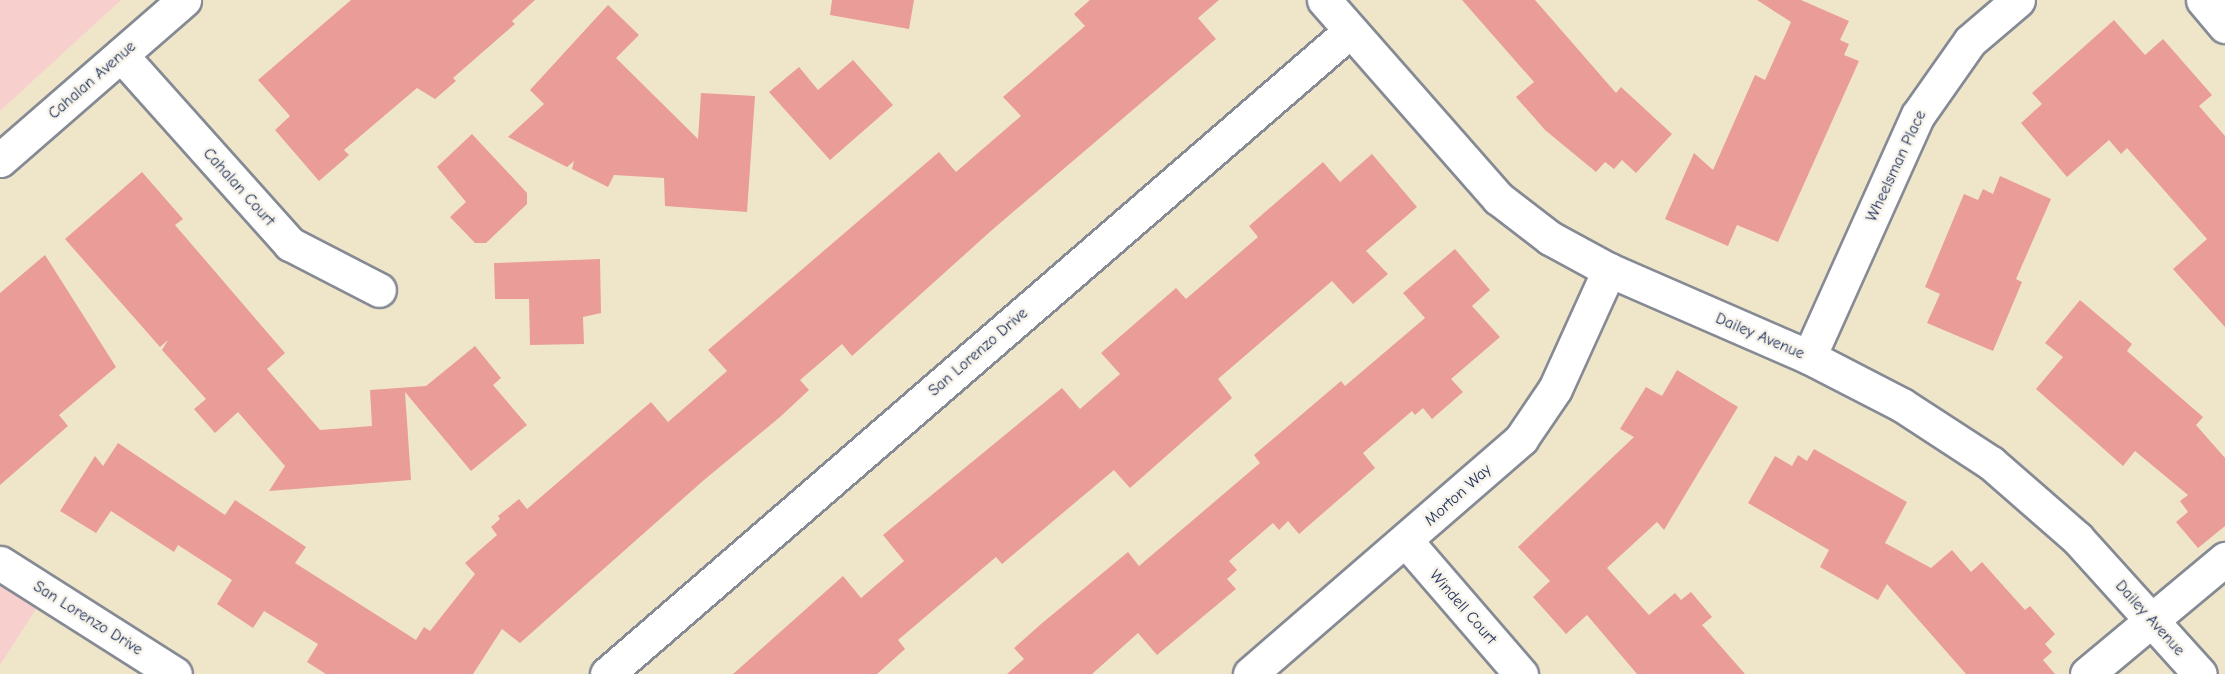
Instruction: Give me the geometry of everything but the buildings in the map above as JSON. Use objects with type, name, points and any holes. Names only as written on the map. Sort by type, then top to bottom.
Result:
[{"type":"street","name":"Cahalan Avenue","points":[[0,160],[184,0]]},
{"type":"street","name":"Dailey Avenue","points":[[1323,0],[1498,198],[1550,238],[1609,270],[1809,357],[1902,405],[1991,463],[2077,538],[2200,674]]},
{"type":"street","name":"Wheelsman Place","points":[[1809,357],[1918,115],[1970,42],[2018,0]]},
{"type":"street","points":[[2203,0],[2225,26]]},
{"type":"street","name":"San Lorenzo Drive","points":[[606,674],[1350,31]]},
{"type":"street","name":"Cahalan Court","points":[[121,55],[290,244],[379,290]]},
{"type":"street","name":"Morton Way","points":[[1250,674],[1521,439],[1555,389],[1609,270]]},
{"type":"street","name":"Windell Court","points":[[1406,541],[1521,674]]},
{"type":"street","points":[[2087,674],[2225,559]]},
{"type":"street","name":"San Lorenzo Drive","points":[[0,563],[176,674]]},
{"type":"shaded area","points":[[0,0],[121,0],[0,111]]},
{"type":"shaded area","points":[[0,558],[49,589],[0,665]]}]
